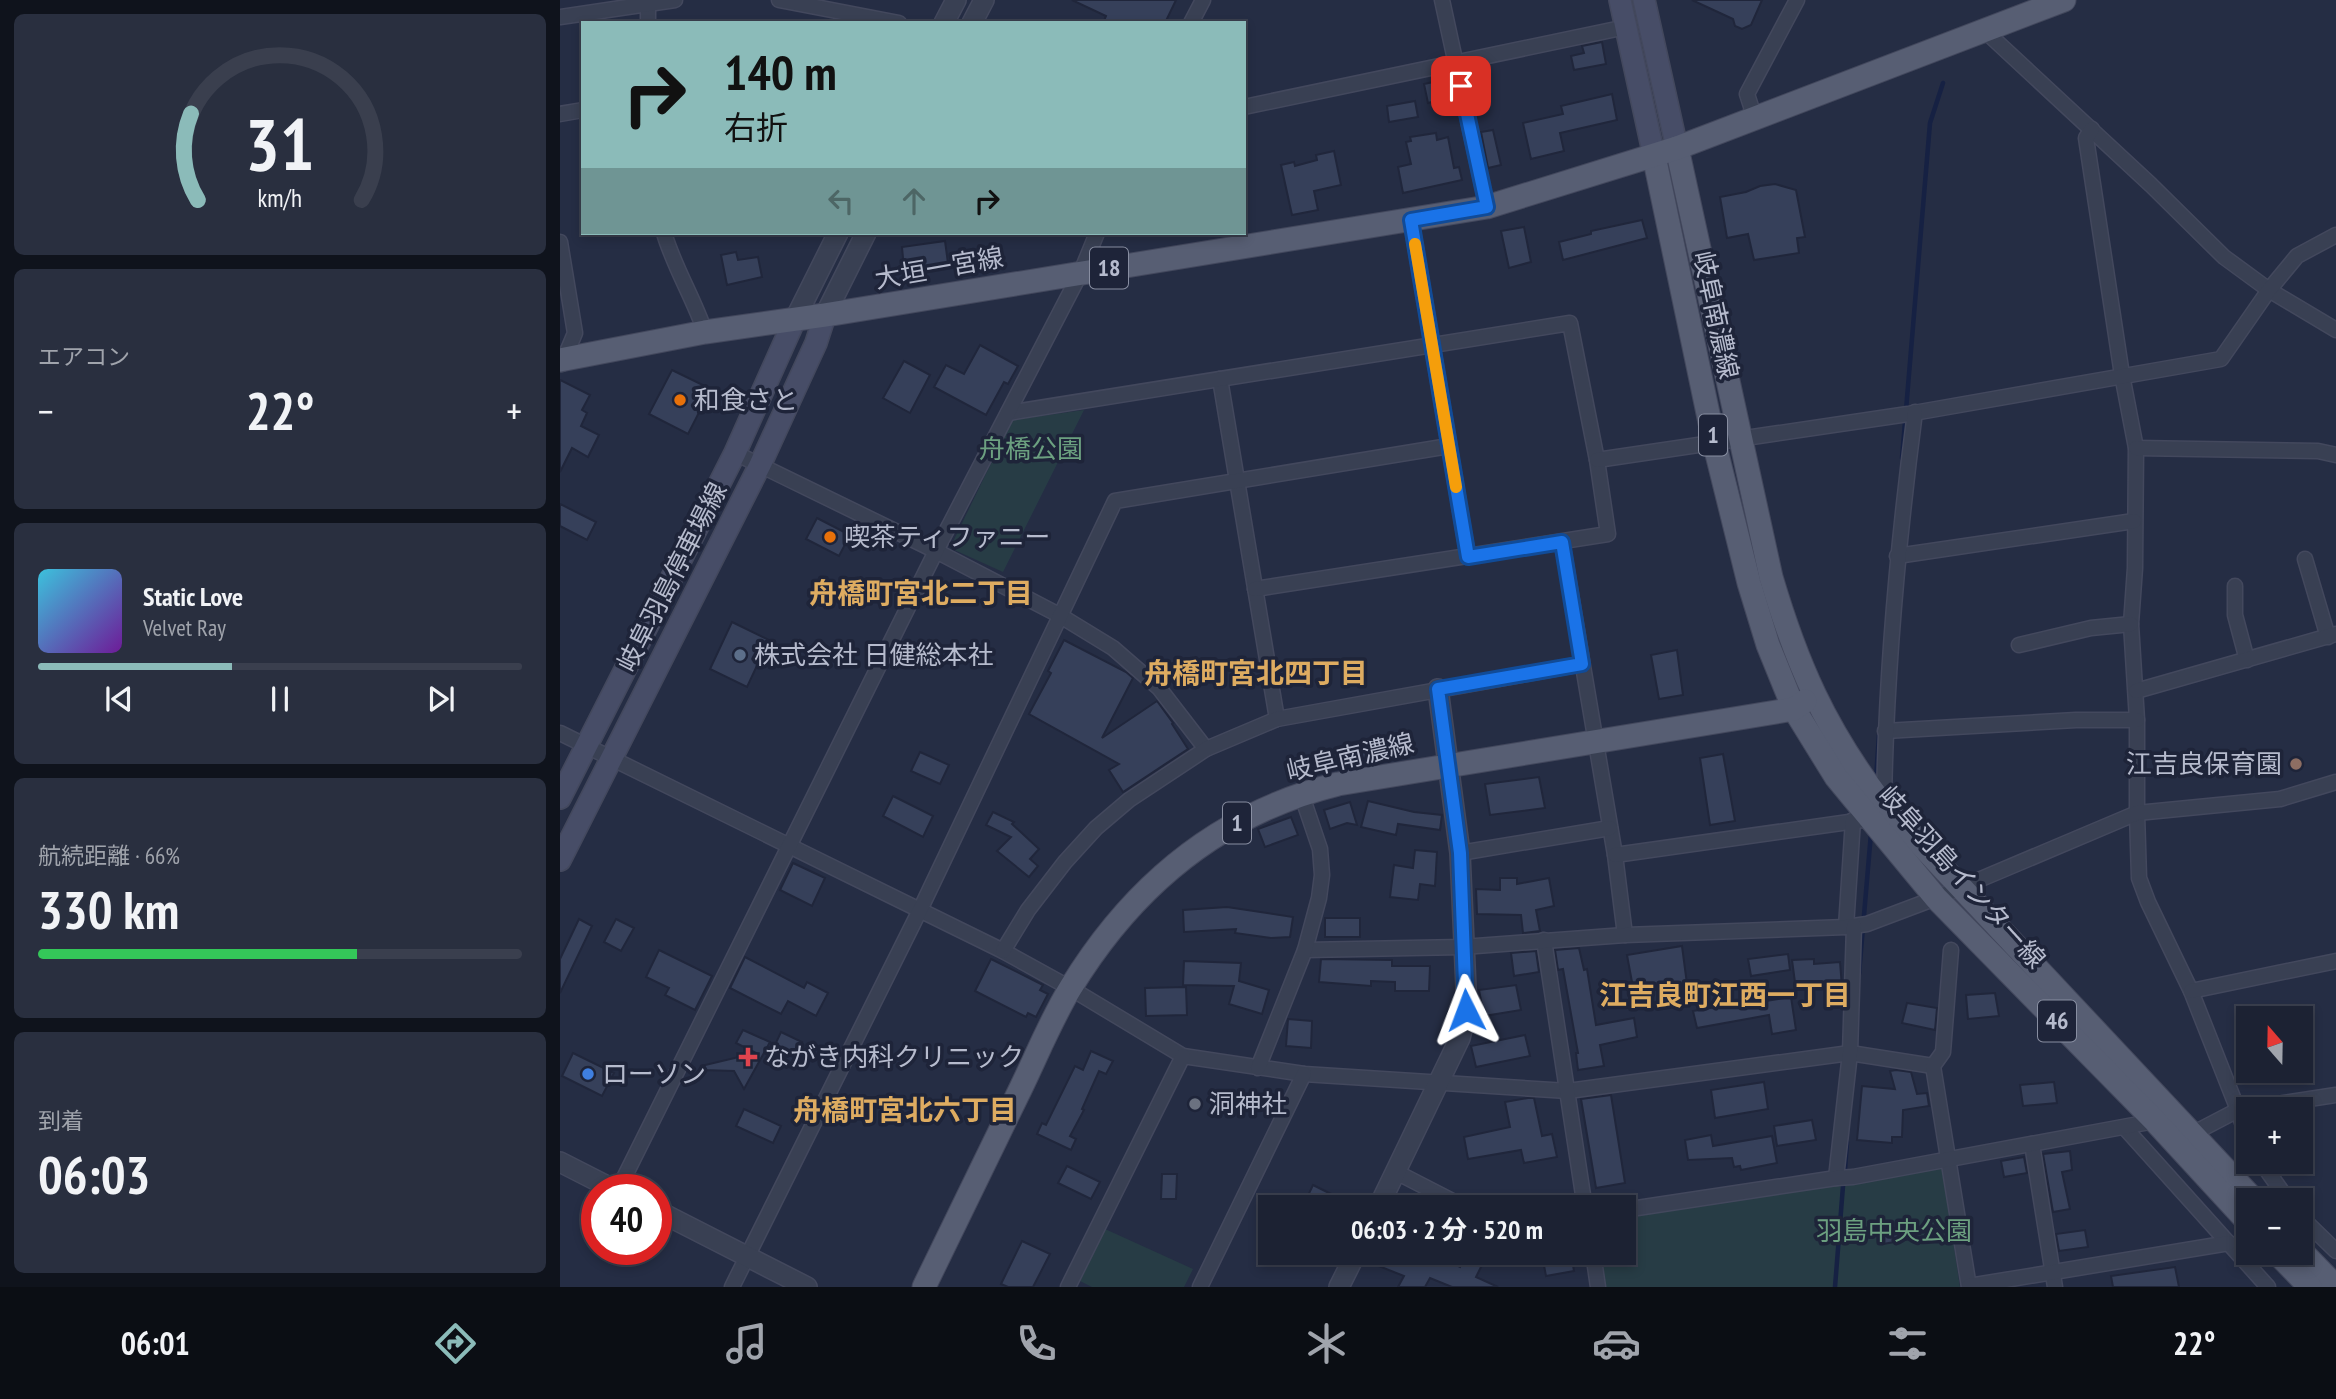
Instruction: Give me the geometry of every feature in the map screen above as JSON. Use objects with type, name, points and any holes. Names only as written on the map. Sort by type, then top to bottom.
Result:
[{"type":"main road","points":[[1620,0],[1654,156],[1755,120],[2064,0]]},
{"type":"main road","points":[[1644,0],[1677,148]]},
{"type":"main road","name":"岐阜南濃線","points":[[924,1287],[1070,988],[1132,903],[1159,876],[1217,834],[1273,804],[1301,793],[1338,784],[1794,709],[1814,696],[1789,636],[1772,577],[1677,148]]},
{"type":"main road","name":"岐阜南濃線","points":[[1654,156],[1714,442],[1749,583],[1764,633],[1794,709]]},
{"type":"main road","name":"大垣一宮線","points":[[562,363],[705,332],[825,315],[1487,207],[1654,156]]},
{"type":"main road","name":"岐阜羽島停車場線","points":[[560,860],[760,465],[816,343],[825,315]]},
{"type":"main road","name":"岐阜羽島停車場線","points":[[560,799],[734,453],[795,319]]},
{"type":"main road","name":"岐阜羽島インター線","points":[[1814,696],[1843,769]]},
{"type":"main road","name":"岐阜羽島インター線","points":[[1794,709],[1843,769],[1871,812],[1936,898],[2155,1121],[2236,1209]]},
{"type":"main road","name":"岐阜羽島インター線","points":[[1871,812],[1960,888],[2243,1188]]},
{"type":"main road","points":[[2313,1263],[2336,1287]]},
{"type":"main road","points":[[2289,1265],[2310,1287]]},
{"type":"street","points":[[560,17],[675,0]]},
{"type":"street","points":[[779,0],[889,21]]},
{"type":"street","points":[[945,21],[956,0]]},
{"type":"street","points":[[973,21],[984,0]]},
{"type":"street","points":[[1192,21],[1203,0]]},
{"type":"street","points":[[1442,0],[1487,207]]},
{"type":"street","points":[[1755,120],[1747,94],[1797,0]]},
{"type":"street","points":[[648,3],[648,21]]},
{"type":"street","points":[[1246,107],[1626,27]]},
{"type":"street","points":[[1984,30],[2092,129],[2224,257],[2269,290],[2336,330]]},
{"type":"street","points":[[560,114],[581,110]]},
{"type":"street","points":[[2092,129],[2086,138],[2122,375],[2136,448],[2135,568],[2131,624],[2137,720],[2139,877],[2190,991],[2236,1105]]},
{"type":"street","points":[[1411,220],[1468,557]]},
{"type":"street","points":[[665,235],[705,332]]},
{"type":"street","points":[[795,319],[837,235]]},
{"type":"street","points":[[825,315],[865,235]]},
{"type":"street","points":[[625,1174],[936,551],[1081,272],[1096,235]]},
{"type":"street","points":[[1597,460],[1912,413],[2221,359],[2269,290],[2297,256],[2336,235]]},
{"type":"street","points":[[560,242],[575,333],[562,363]]},
{"type":"street","points":[[1008,414],[1570,323],[1597,460],[1608,534],[1255,589]]},
{"type":"street","points":[[1220,379],[1277,719]]},
{"type":"street","points":[[1836,1178],[1850,1053],[1856,925],[1885,731],[1897,556],[1912,413]]},
{"type":"street","points":[[732,1287],[920,910],[1115,501],[1449,446]]},
{"type":"street","points":[[2136,448],[2318,451],[2336,455]]},
{"type":"street","points":[[734,453],[1059,614],[1113,648],[1158,688],[1206,750]]},
{"type":"street","points":[[1897,556],[2134,521]]},
{"type":"street","points":[[1562,542],[1615,855],[1625,935]]},
{"type":"street","points":[[2136,691],[2332,635],[2305,559]]},
{"type":"street","points":[[2235,586],[2235,615],[2247,660]]},
{"type":"street","points":[[2019,645],[2091,628],[2131,624]]},
{"type":"street","points":[[1003,951],[1028,910],[1065,862],[1096,828],[1129,800],[1206,750],[1277,719],[1582,664]]},
{"type":"street","points":[[1384,1195],[1460,1038],[1466,1010],[1460,853],[1438,689]]},
{"type":"street","points":[[1885,731],[2076,720],[2137,720]]},
{"type":"street","points":[[560,733],[1003,951],[1183,1056],[1304,1074],[1568,1091],[1850,1053],[1933,1066]]},
{"type":"street","points":[[1305,950],[1464,947],[1625,935],[1856,925],[1936,898],[2137,813],[2280,799],[2336,782]]},
{"type":"street","points":[[1258,1068],[1305,950],[1320,898],[1320,849],[1301,793]]},
{"type":"street","points":[[1615,855],[1871,812]]},
{"type":"street","points":[[1460,853],[1610,828]]},
{"type":"street","points":[[1545,940],[1583,1195]]},
{"type":"street","points":[[1951,950],[1943,1052],[1933,1066],[1969,1287],[2054,1279],[2229,1243]]},
{"type":"street","points":[[2190,991],[2336,961]]},
{"type":"street","points":[[1068,1287],[1183,1056]]},
{"type":"street","points":[[1200,1287],[1304,1074]]},
{"type":"street","points":[[2313,1099],[2336,1095]]},
{"type":"street","points":[[2192,1134],[2236,1111]]},
{"type":"street","points":[[1636,1208],[1853,1177],[2155,1121]]},
{"type":"street","points":[[2125,1128],[2268,1287]]},
{"type":"street","points":[[2032,1144],[2054,1279]]},
{"type":"street","points":[[560,1162],[584,1174]]},
{"type":"street","points":[[1396,1172],[1441,1195]]},
{"type":"street","points":[[672,1218],[807,1287]]},
{"type":"street","points":[[2313,1229],[2336,1253]]},
{"type":"street","points":[[1340,1287],[1350,1265]]},
{"type":"street","points":[[1595,1265],[1598,1287]]},
{"type":"green space","name":"舟橋公園","points":[[1084,410],[1003,572],[950,548],[1012,420]]},
{"type":"green space","name":"羽島中央公園","points":[[1942,1167],[1960,1287],[1605,1287],[1601,1265],[1636,1265],[1636,1215]]},
{"type":"green space","points":[[1105,1229],[1193,1269],[1184,1287],[1092,1287],[1080,1281]]},
{"type":"building","points":[[1072,0],[1176,0],[1166,21],[1104,21],[1106,16]]},
{"type":"building","points":[[1692,0],[1762,0],[1751,25],[1742,29],[1735,26],[1733,19]]},
{"type":"building","points":[[1602,42],[1606,64],[1574,70],[1571,56],[1584,53],[1582,46]]},
{"type":"building","points":[[1447,79],[1451,97],[1428,103],[1424,84]]},
{"type":"building","points":[[1612,94],[1617,120],[1560,133],[1564,151],[1531,159],[1523,123],[1563,114],[1561,106]]},
{"type":"building","points":[[1415,101],[1418,117],[1389,122],[1387,106]]},
{"type":"building","points":[[1493,130],[1501,165],[1488,168],[1481,132]]},
{"type":"building","points":[[1436,133],[1437,140],[1448,137],[1454,168],[1459,167],[1462,180],[1403,193],[1398,167],[1411,164],[1406,142],[1411,141],[1410,137]]},
{"type":"building","points":[[1334,151],[1341,185],[1314,191],[1318,210],[1292,215],[1281,165],[1294,162],[1295,166],[1317,160],[1316,155]]},
{"type":"building","points":[[1775,184],[1796,190],[1805,237],[1797,238],[1799,253],[1754,260],[1748,234],[1727,238],[1720,197]]},
{"type":"building","points":[[1642,220],[1647,238],[1563,260],[1559,242],[1591,234],[1591,231]]},
{"type":"building","points":[[1524,227],[1531,262],[1509,268],[1501,231]]},
{"type":"building","points":[[945,241],[948,263],[904,269],[902,247]]},
{"type":"building","points":[[736,252],[738,260],[758,257],[762,277],[727,285],[721,255]]},
{"type":"building","points":[[980,345],[1018,366],[1008,384],[1004,382],[986,415],[934,387],[946,365],[964,374]]},
{"type":"building","points":[[904,361],[930,375],[910,413],[883,398]]},
{"type":"building","points":[[672,370],[711,389],[688,434],[649,414]]},
{"type":"building","points":[[560,380],[590,395],[582,410],[587,413],[581,426],[599,435],[588,457],[572,448],[560,472]]},
{"type":"building","points":[[560,504],[596,522],[587,540],[560,526]]},
{"type":"building","points":[[817,518],[850,535],[839,556],[806,539]]},
{"type":"building","name":"株式会社 日健総本社","points":[[732,622],[769,640],[747,687],[710,669]]},
{"type":"building","points":[[1064,640],[1133,678],[1102,738],[1157,701],[1188,749],[1123,792],[1109,770],[1119,764],[1029,714],[1051,673],[1048,671]]},
{"type":"building","points":[[1677,650],[1683,695],[1659,699],[1651,655]]},
{"type":"building","points":[[1405,732],[1409,757],[1354,767],[1349,743]]},
{"type":"building","points":[[920,752],[949,765],[940,784],[911,771]]},
{"type":"building","points":[[1723,754],[1735,821],[1710,825],[1700,758]]},
{"type":"building","points":[[1539,777],[1545,808],[1490,815],[1485,784]]},
{"type":"building","points":[[893,796],[933,816],[923,837],[883,816]]},
{"type":"building","points":[[1368,801],[1414,812],[1442,815],[1440,830],[1398,824],[1396,835],[1361,827]]},
{"type":"building","points":[[1350,802],[1357,825],[1347,823],[1330,829],[1324,810]]},
{"type":"building","points":[[993,812],[1014,822],[1012,824],[1039,849],[1030,859],[1038,866],[1029,877],[997,851],[1011,837],[986,825]]},
{"type":"building","points":[[1291,817],[1298,835],[1265,847],[1258,829]]},
{"type":"building","points":[[1415,850],[1437,852],[1435,886],[1420,884],[1418,900],[1390,897],[1394,865],[1413,868]]},
{"type":"building","points":[[793,863],[825,878],[812,906],[780,890]]},
{"type":"building","points":[[1500,878],[1517,878],[1517,884],[1549,878],[1554,906],[1536,910],[1540,931],[1523,933],[1521,915],[1477,914],[1476,889],[1500,890]]},
{"type":"building","points":[[1227,907],[1293,917],[1290,937],[1271,938],[1235,933],[1236,929],[1184,932],[1183,910]]},
{"type":"building","points":[[1325,918],[1360,918],[1360,937],[1325,937]]},
{"type":"building","points":[[579,919],[592,926],[560,993],[560,959]]},
{"type":"building","points":[[616,919],[634,928],[621,951],[604,942]]},
{"type":"building","points":[[1682,946],[1687,984],[1634,993],[1627,955]]},
{"type":"building","points":[[1579,948],[1584,970],[1587,969],[1596,1025],[1634,1018],[1637,1037],[1600,1045],[1604,1066],[1578,1070],[1578,1053],[1563,969],[1558,970],[1555,950]]},
{"type":"building","points":[[659,950],[712,976],[695,1010],[665,995],[669,988],[646,977]]},
{"type":"building","points":[[1536,951],[1539,972],[1514,976],[1511,953]]},
{"type":"building","points":[[1788,954],[1790,970],[1751,976],[1748,959]]},
{"type":"building","points":[[745,957],[804,988],[807,982],[828,993],[816,1016],[788,1001],[781,1014],[730,988]]},
{"type":"building","points":[[991,959],[1043,985],[1040,990],[1048,994],[1036,1017],[1028,1013],[1026,1017],[975,991]]},
{"type":"building","points":[[1321,959],[1392,960],[1392,966],[1430,966],[1429,991],[1395,991],[1395,982],[1371,981],[1371,986],[1319,982]]},
{"type":"building","points":[[1814,959],[1814,964],[1840,962],[1842,987],[1796,990],[1792,960]]},
{"type":"building","points":[[1184,961],[1241,963],[1239,981],[1269,990],[1262,1014],[1229,1004],[1234,986],[1183,985]]},
{"type":"building","points":[[1516,985],[1521,1010],[1484,1016],[1479,990]]},
{"type":"building","points":[[1186,987],[1187,1015],[1146,1016],[1145,988]]},
{"type":"building","points":[[1995,993],[1999,1016],[1968,1019],[1966,995]]},
{"type":"building","points":[[1758,997],[1759,1002],[1791,997],[1796,1030],[1772,1034],[1769,1015],[1697,1028],[1693,1011]]},
{"type":"building","points":[[1907,1003],[1937,1008],[1935,1030],[1902,1023]]},
{"type":"building","points":[[1288,1019],[1312,1021],[1311,1048],[1286,1046]]},
{"type":"building","points":[[743,1030],[770,1042],[744,1089],[734,1071],[702,1070],[701,1066],[756,1053],[736,1043]]},
{"type":"building","points":[[781,1032],[802,1042],[796,1058],[774,1047]]},
{"type":"building","points":[[1525,1035],[1530,1056],[1476,1067],[1471,1046]]},
{"type":"building","points":[[1091,1051],[1113,1061],[1106,1074],[1099,1071],[1082,1109],[1084,1110],[1070,1136],[1076,1139],[1071,1150],[1037,1134],[1042,1123],[1046,1125],[1075,1066],[1083,1070]]},
{"type":"building","name":"ローソン","points":[[573,1053],[614,1073],[602,1096],[562,1076]]},
{"type":"building","points":[[1890,1071],[1911,1072],[1917,1094],[1927,1093],[1929,1106],[1903,1110],[1902,1137],[1892,1137],[1892,1143],[1857,1140],[1862,1086],[1895,1089]]},
{"type":"building","points":[[1764,1082],[1768,1109],[1715,1118],[1711,1090]]},
{"type":"building","points":[[2054,1082],[2057,1103],[2023,1106],[2020,1085]]},
{"type":"building","points":[[1611,1095],[1625,1183],[1596,1188],[1581,1099]]},
{"type":"building","points":[[1534,1098],[1542,1136],[1552,1134],[1557,1157],[1524,1163],[1521,1150],[1468,1159],[1464,1137],[1510,1127],[1505,1102]]},
{"type":"building","points":[[744,1109],[781,1126],[773,1143],[736,1126]]},
{"type":"building","points":[[1812,1120],[1816,1140],[1777,1146],[1774,1126]]},
{"type":"building","points":[[1711,1135],[1713,1146],[1772,1136],[1777,1163],[1741,1170],[1740,1166],[1734,1167],[1732,1158],[1688,1160],[1685,1140]]},
{"type":"building","points":[[2070,1151],[2072,1170],[2062,1172],[2070,1209],[2053,1212],[2043,1154]]},
{"type":"building","points":[[2024,1157],[2027,1173],[2004,1177],[2001,1161]]},
{"type":"building","points":[[1067,1166],[1100,1182],[1091,1199],[1058,1183]]},
{"type":"building","points":[[1162,1174],[1177,1174],[1176,1199],[1161,1199]]},
{"type":"building","points":[[1313,1185],[1333,1195],[1308,1195]]},
{"type":"building","points":[[1909,1226],[1911,1239],[1883,1244],[1880,1232]]},
{"type":"building","points":[[2085,1230],[2088,1247],[2059,1251],[2056,1234]]},
{"type":"building","points":[[1022,1241],[1050,1254],[1033,1287],[1008,1287],[1001,1284]]},
{"type":"building","points":[[1376,1265],[1482,1265],[1476,1277],[1498,1287],[1452,1287],[1430,1278],[1425,1287],[1398,1287],[1404,1276]]},
{"type":"building","points":[[1544,1265],[1573,1265],[1574,1271],[1546,1276]]},
{"type":"building","points":[[2175,1267],[2179,1287],[2113,1287],[2111,1276]]},
{"type":"waterway","points":[[1902,458],[1930,123],[1943,83]]},
{"type":"waterway","points":[[1876,779],[1879,735]]},
{"type":"waterway","points":[[1859,974],[1871,833]]},
{"type":"waterway","points":[[1845,1169],[1847,1142]]},
{"type":"waterway","points":[[1835,1287],[1843,1186]]},
{"type":"slow traffic","points":[[1415,244],[1456,487]]},
{"type":"place","name":"和食さと","points":[[680,400]]},
{"type":"place","name":"喫茶ティファニー","points":[[830,537]]},
{"type":"place","name":"株式会社 日健総本社","points":[[740,655]]},
{"type":"place","name":"江吉良保育園","points":[[2296,764]]},
{"type":"place","name":"ながき内科クリニック","points":[[748,1057]]},
{"type":"place","name":"ローソン","points":[[588,1074]]},
{"type":"place","name":"洞神社","points":[[1195,1104]]},
{"type":"district","name":"舟橋町宮北二丁目","points":[[921,593]]},
{"type":"district","name":"舟橋町宮北四丁目","points":[[1256,673]]},
{"type":"district","name":"江吉良町江西一丁目","points":[[1725,995]]},
{"type":"district","name":"舟橋町宮北六丁目","points":[[905,1110]]},
{"type":"route","points":[[1461,86],[1487,207],[1411,220],[1468,557],[1562,542],[1582,664],[1438,689],[1460,853],[1466,1010]]}]
